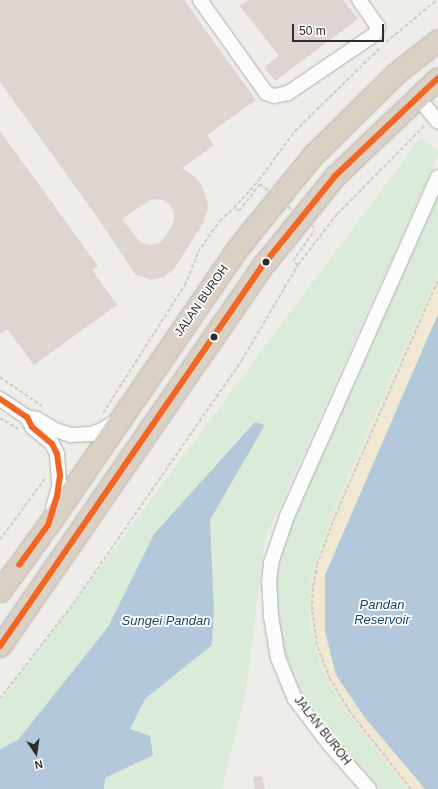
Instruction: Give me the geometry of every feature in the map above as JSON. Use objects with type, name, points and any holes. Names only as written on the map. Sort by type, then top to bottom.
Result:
[{"type":"highway","name":"JALAN BUROH","points":[[0,591],[48,525],[111,416],[238,248],[313,154],[395,74],[438,40]]},
{"type":"highway","points":[[0,646],[264,264],[335,176],[417,96],[438,78]]},
{"type":"street","points":[[200,0],[266,94],[274,96],[288,93],[375,34],[378,27],[359,0]]},
{"type":"street","points":[[417,96],[436,119]]},
{"type":"street","name":"JALAN BUROH","points":[[369,789],[329,744],[295,699],[278,658],[270,616],[269,583],[271,563],[288,516],[438,177]]},
{"type":"street","points":[[0,399],[27,417],[37,419],[63,433],[79,436],[102,430],[111,416]]},
{"type":"street","points":[[27,417],[32,427],[52,444],[56,454],[60,475],[59,486],[48,525]]},
{"type":"path","points":[[111,416],[185,285],[198,252],[220,221],[259,180],[295,131],[366,60],[437,0]]},
{"type":"path","points":[[0,699],[73,604],[242,360],[298,265],[337,214],[436,119]]},
{"type":"path","points":[[234,208],[239,211],[260,184],[315,228],[293,262],[298,265]]},
{"type":"path","points":[[411,789],[350,712],[330,679],[322,662],[317,645],[312,610],[313,586],[317,565],[333,521],[438,280]]},
{"type":"path","points":[[0,377],[48,411]]},
{"type":"path","points":[[0,540],[49,473]]},
{"type":"green space","points":[[421,137],[438,151],[438,156],[265,539],[245,697],[222,789],[104,789],[105,778],[153,755],[129,729],[145,699],[212,645],[214,609],[210,520],[265,426],[154,534],[108,627],[18,740],[0,749],[0,702]]},
{"type":"green space","points":[[438,177],[438,273],[330,520],[315,564],[310,585],[309,610],[311,628],[320,663],[327,681],[348,714],[407,789],[369,789],[329,744],[278,658],[269,583],[287,516]]},
{"type":"sand","points":[[438,273],[438,314],[325,576],[325,631],[365,718],[425,789],[407,789],[348,714],[327,681],[315,645],[309,610],[310,585],[315,564],[330,520]]},
{"type":"water","name":"Pandan Reservoir","points":[[438,314],[438,789],[425,789],[365,718],[336,675],[325,631],[325,575]]},
{"type":"water","name":"Sungei Pandan","points":[[255,422],[265,425],[210,520],[214,609],[212,645],[145,699],[130,729],[150,736],[153,755],[105,778],[104,789],[0,789],[0,749],[18,740],[108,627],[154,534]]},
{"type":"building","points":[[0,0],[184,0],[256,100],[207,135],[214,145],[182,168],[195,177],[201,184],[207,200],[208,209],[202,225],[174,269],[164,277],[151,280],[135,274],[95,214],[0,82]],"holes":[[[154,199],[162,200],[169,204],[173,210],[174,218],[172,226],[159,243],[149,245],[140,242],[122,219],[147,202]]]},
{"type":"building","points":[[248,0],[343,0],[358,19],[275,81],[264,67],[279,56],[240,6]]},
{"type":"building","points":[[0,131],[98,266],[92,270],[117,305],[34,365],[7,329],[0,334]]},
{"type":"building","points":[[262,776],[265,789],[255,789],[253,777]]},
{"type":"transit line","points":[[0,646],[264,264],[335,176],[438,78]]},
{"type":"transit line","points":[[0,399],[27,417],[32,427],[52,444],[57,454],[60,475],[57,496],[48,525],[19,565]]}]
